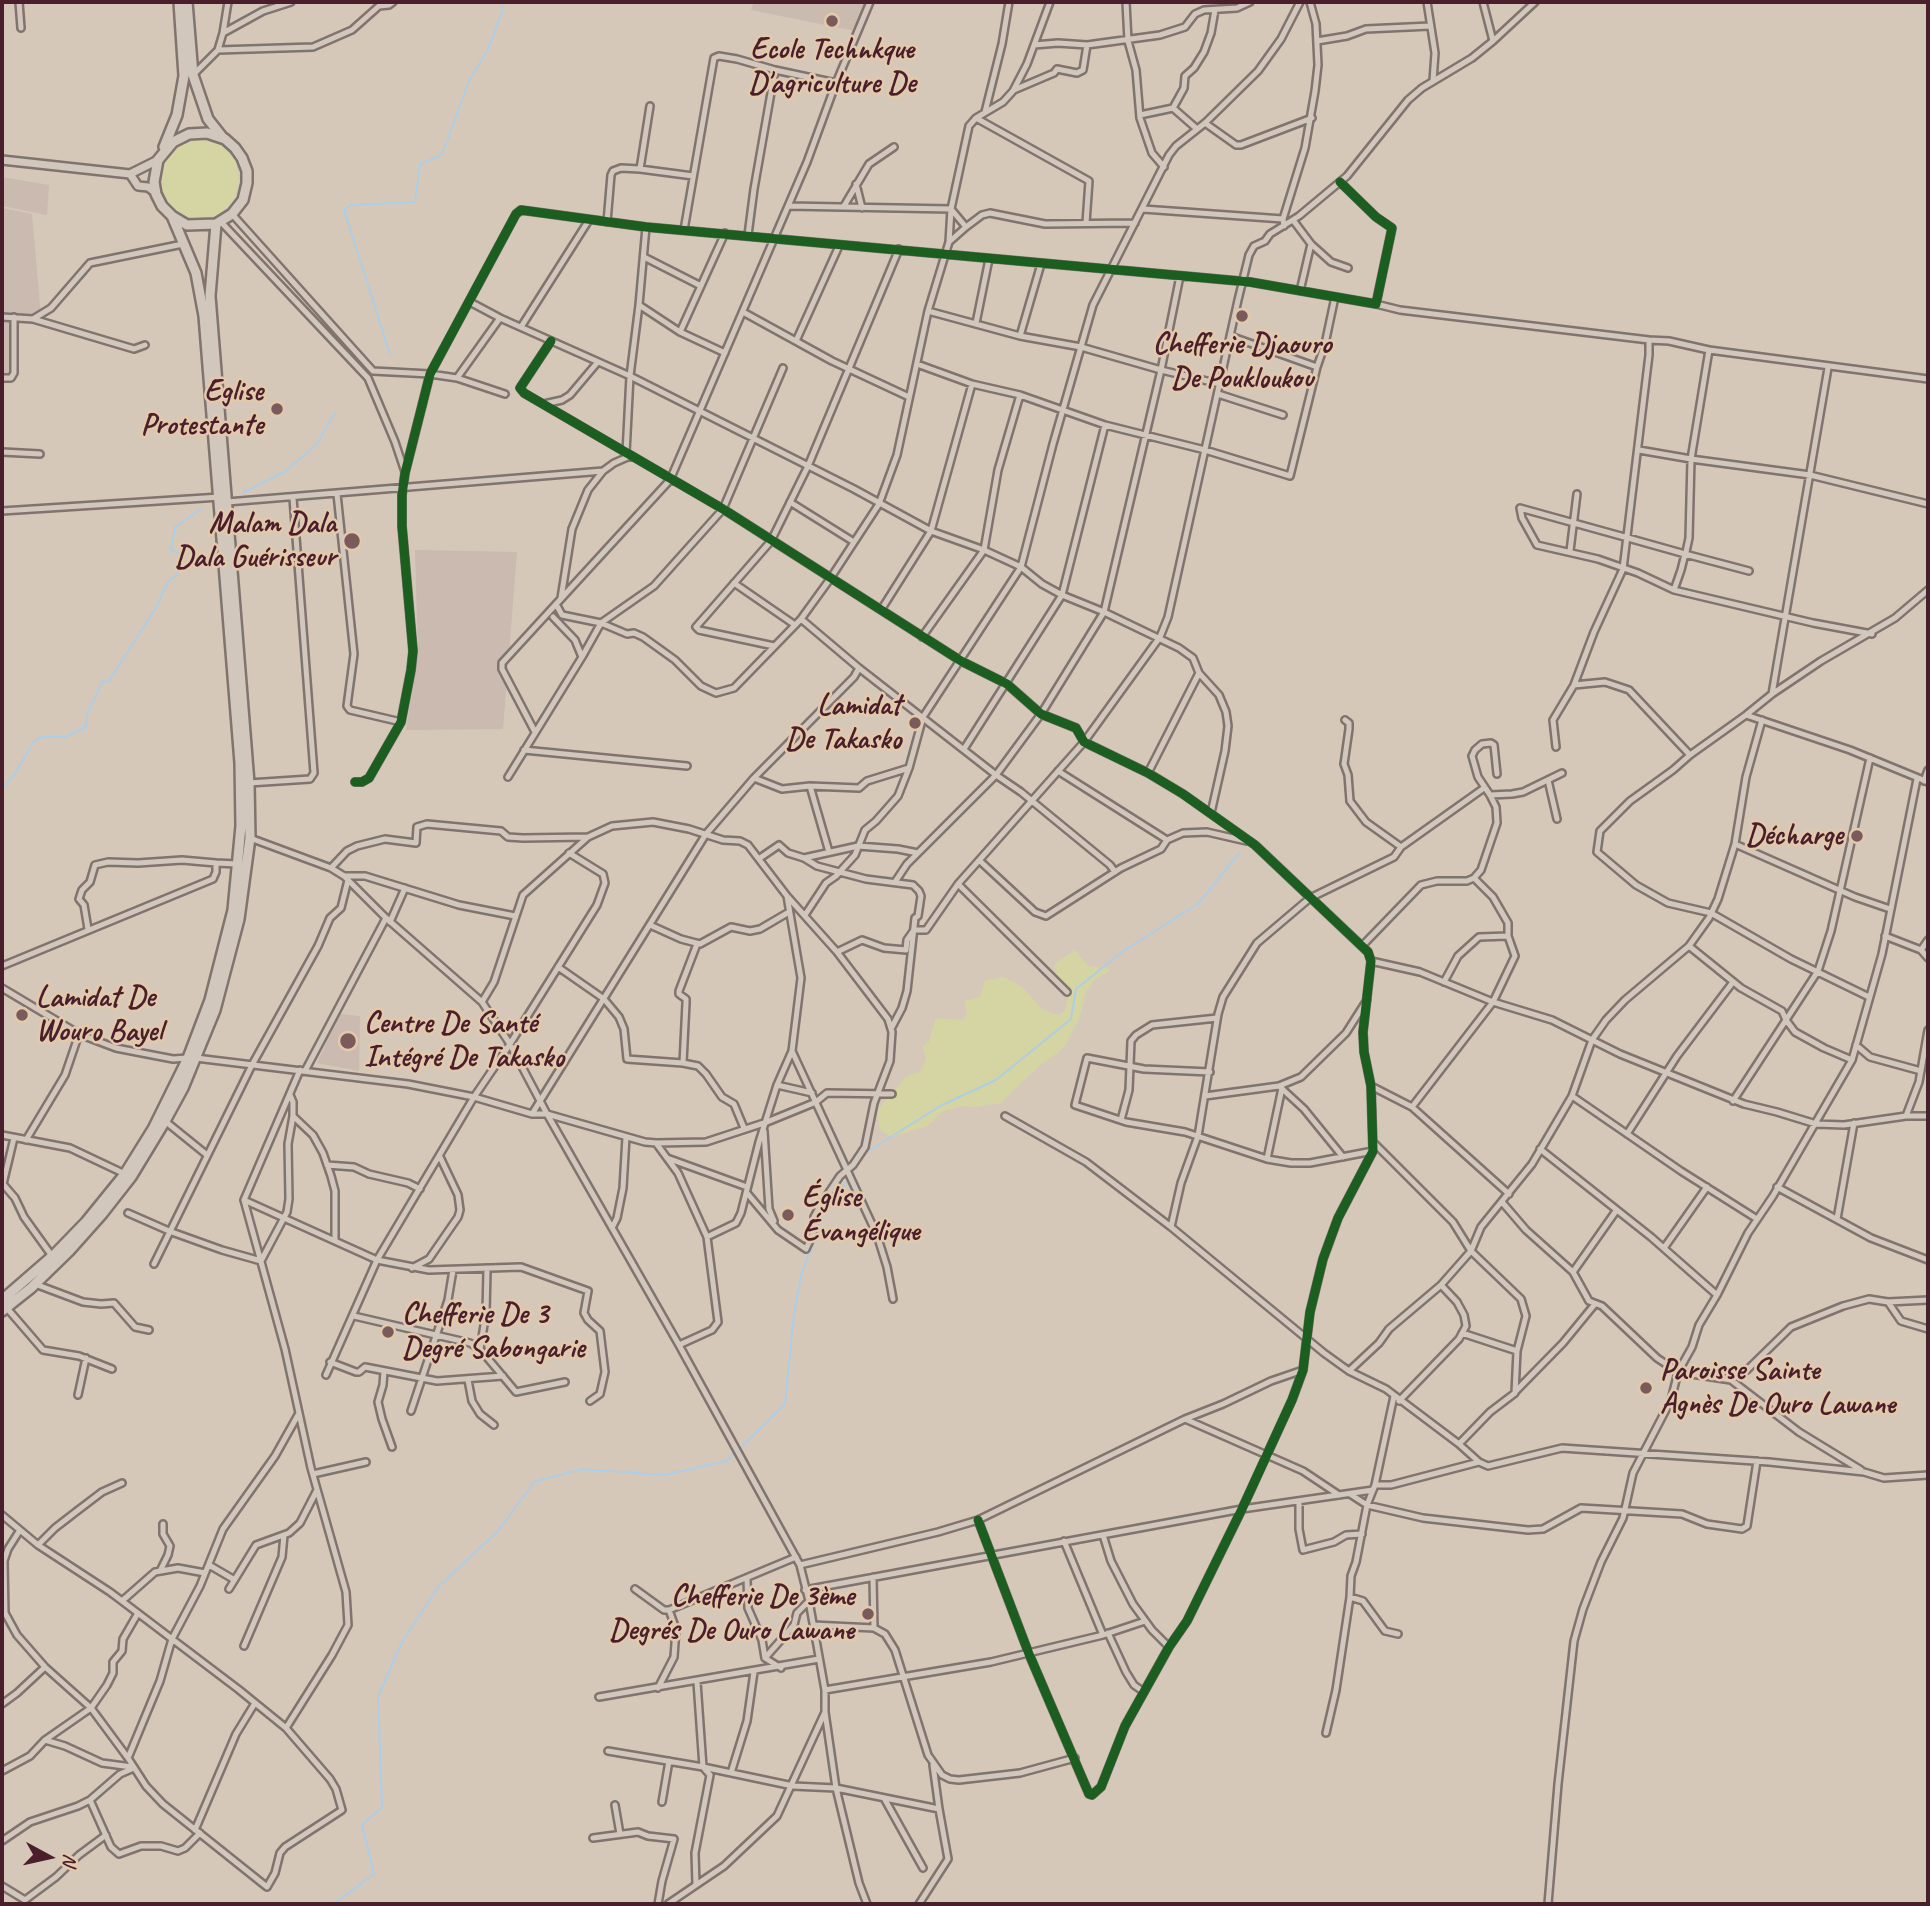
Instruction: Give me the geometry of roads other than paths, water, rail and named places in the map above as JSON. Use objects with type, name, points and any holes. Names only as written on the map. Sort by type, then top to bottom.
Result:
[{"type":"main road","points":[[179,2],[184,76],[177,114],[155,171],[156,194],[162,206],[187,225],[218,223],[232,215],[243,200],[247,171],[235,148],[208,119],[193,75],[187,2]]},
{"type":"main road","points":[[159,158],[173,142],[189,134],[207,133],[225,139]]},
{"type":"main road","points":[[3,1306],[34,1284],[69,1251],[131,1177],[165,1121],[215,1010],[239,919],[250,838],[250,783],[224,500],[202,295],[196,273],[172,216]]},
{"type":"main road","points":[[3,1306],[86,1222],[125,1174],[153,1129],[192,1058],[229,929],[241,826],[240,763],[210,296],[218,223]]},
{"type":"street","points":[[19,2],[21,28]]},
{"type":"street","points":[[193,75],[218,50],[228,2]]},
{"type":"street","points":[[223,33],[263,11],[291,2]]},
{"type":"street","points":[[218,50],[313,47],[352,30],[379,6],[393,2]]},
{"type":"street","points":[[535,732],[501,666],[670,480],[807,162],[870,2]]},
{"type":"street","points":[[985,112],[1002,44],[1009,2]]},
{"type":"street","points":[[541,620],[562,615],[601,623],[627,634],[634,633],[675,660],[701,686],[716,693],[734,688],[801,619],[879,503],[897,455],[928,311],[949,242],[951,209],[967,133],[976,118],[1003,102],[1013,91],[1050,2]]},
{"type":"street","points":[[1126,2],[1128,41],[1136,70],[1140,115],[1152,153],[1164,167]]},
{"type":"street","points":[[1034,45],[1087,45],[1128,41],[1173,32],[1185,27],[1195,14],[1204,10],[1237,8],[1250,2]]},
{"type":"street","points":[[805,915],[826,883],[855,855],[865,830],[898,796],[923,717],[1021,567],[1093,306],[1164,167],[1176,146],[1205,123],[1258,71],[1281,39],[1299,2]]},
{"type":"street","points":[[1284,223],[1306,148],[1318,65],[1314,11],[1310,2]]},
{"type":"street","points":[[1427,2],[1435,53],[1433,81]]},
{"type":"street","points":[[1483,2],[1493,41]]},
{"type":"street","points":[[914,930],[926,930],[958,884],[1084,742],[1160,637],[1168,617],[1230,336],[1249,255],[1254,246],[1265,241],[1270,234],[1284,223],[1293,220],[1340,182],[1366,154],[1408,100],[1433,81],[1472,58],[1535,2]]},
{"type":"street","points":[[1140,115],[1173,108],[1184,88],[1185,76],[1204,52],[1215,10]]},
{"type":"street","points":[[1317,41],[1347,36],[1366,29],[1430,26]]},
{"type":"street","points":[[1013,91],[1054,73],[1056,69],[1077,73],[1083,70],[1087,45]]},
{"type":"street","points":[[684,230],[714,58],[719,56],[737,59],[836,83]]},
{"type":"street","points":[[748,235],[775,70]]},
{"type":"street","points":[[640,169],[650,106]]},
{"type":"street","points":[[1173,108],[1197,129]]},
{"type":"street","points":[[976,118],[1089,181],[1086,223]]},
{"type":"street","points":[[1205,123],[1236,145],[1241,145],[1311,118]]},
{"type":"street","points":[[844,206],[869,164],[894,147]]},
{"type":"street","points":[[2,160],[130,174],[159,158]]},
{"type":"street","points":[[607,222],[613,171],[621,168],[640,169],[693,176]]},
{"type":"street","points":[[130,174],[138,186],[148,187],[156,194]]},
{"type":"street","points":[[1340,182],[1376,217],[1392,228],[1376,304]]},
{"type":"street","points":[[856,183],[862,208]]},
{"type":"street","points":[[788,206],[951,209]]},
{"type":"street","points":[[951,209],[965,227]]},
{"type":"street","points":[[1143,209],[1284,223]]},
{"type":"street","points":[[355,782],[369,778],[401,722],[413,651],[402,526],[402,488],[430,374],[516,214],[521,210],[646,227],[1243,282],[1412,311],[1669,341],[1709,350],[1794,360],[1829,368],[1858,369],[1928,379]]},
{"type":"street","points":[[949,242],[965,227],[982,215],[990,213],[1045,224],[1135,223]]},
{"type":"street","points":[[232,215],[373,371],[457,378],[505,394]]},
{"type":"street","points":[[521,327],[589,220]]},
{"type":"street","points":[[1293,220],[1311,244],[1331,262],[1348,268]]},
{"type":"street","points":[[218,223],[368,378],[405,473]]},
{"type":"street","points":[[628,455],[630,376],[646,227]]},
{"type":"street","points":[[680,332],[725,233]]},
{"type":"street","points":[[33,319],[51,307],[90,263],[183,244]]},
{"type":"street","points":[[1300,291],[1311,244]]},
{"type":"street","points":[[796,341],[839,246]]},
{"type":"street","points":[[774,646],[699,630],[696,627],[771,541],[808,466],[900,249]]},
{"type":"street","points":[[643,257],[701,285]]},
{"type":"street","points":[[976,323],[989,259]]},
{"type":"street","points":[[1020,337],[1041,264]]},
{"type":"street","points":[[895,883],[902,870],[996,775],[1041,714],[1104,612],[1161,370],[1180,276]]},
{"type":"street","points":[[917,364],[972,384],[1020,395],[1105,425],[1205,450],[1290,476],[1335,297]]},
{"type":"street","points":[[470,302],[630,376],[931,531],[1021,567],[1042,584],[1062,595],[1160,637],[1193,658],[1199,673],[1219,695],[1228,726],[1211,813]]},
{"type":"street","points":[[639,305],[680,332],[725,352]]},
{"type":"street","points":[[928,311],[1020,337],[1081,347],[1220,384]]},
{"type":"street","points":[[743,312],[909,397]]},
{"type":"street","points":[[2,317],[33,319],[134,349],[145,345]]},
{"type":"street","points":[[2,378],[11,378],[14,373],[14,317]]},
{"type":"street","points":[[457,378],[500,318]]},
{"type":"street","points":[[1230,336],[1318,367]]},
{"type":"street","points":[[1556,747],[1553,720],[1574,685],[1589,643],[1623,569],[1650,355],[1649,340]]},
{"type":"street","points":[[551,341],[520,388],[524,393],[723,509],[961,661],[1007,684],[1041,714],[1076,728],[1084,742],[1149,773],[1211,813],[1255,845],[1363,945],[1371,961],[1363,1032],[1371,1086],[1373,1151],[1338,1218],[1323,1259],[1310,1312],[1303,1370],[1242,1509],[1186,1621],[1117,1743],[1097,1793],[1089,1794],[1029,1654],[978,1520]]},
{"type":"street","points":[[1674,590],[1689,538],[1691,460],[1709,350]]},
{"type":"street","points":[[544,404],[562,400],[570,395],[597,363]]},
{"type":"street","points":[[508,778],[601,623],[654,586],[723,509],[783,368]]},
{"type":"street","points":[[1772,694],[1829,368]]},
{"type":"street","points":[[881,610],[931,531],[972,384]]},
{"type":"street","points":[[1218,394],[1283,415]]},
{"type":"street","points":[[922,637],[984,550],[998,470],[1020,395]]},
{"type":"street","points":[[964,749],[1062,595],[1105,425]]},
{"type":"street","points":[[1639,450],[1691,460],[1810,475],[1928,504]]},
{"type":"street","points":[[2,452],[40,454]]},
{"type":"street","points":[[561,598],[575,521],[588,490],[603,471],[628,455]]},
{"type":"street","points":[[2,511],[293,498],[603,471]]},
{"type":"street","points":[[337,494],[354,654],[347,706],[350,710],[401,722]]},
{"type":"street","points":[[1570,551],[1577,494]]},
{"type":"street","points":[[250,783],[310,779],[314,773],[293,498]]},
{"type":"street","points":[[790,502],[854,542]]},
{"type":"street","points":[[1749,571],[1520,508],[1522,518],[1537,545],[1570,551],[1638,573],[1674,590],[1784,617],[1872,634]]},
{"type":"street","points":[[734,583],[795,625]]},
{"type":"street","points":[[1869,997],[1779,953],[1711,914],[1668,903],[1636,885],[1597,852],[1600,831],[1630,801],[1772,694],[1821,661],[1872,634],[1928,590]]},
{"type":"street","points":[[556,604],[562,615]]},
{"type":"street","points":[[553,617],[575,640],[582,657]]},
{"type":"street","points":[[801,619],[859,668],[1033,802],[1115,872]]},
{"type":"street","points":[[532,1114],[706,834],[754,778],[854,677],[859,668]]},
{"type":"street","points":[[1149,773],[1199,673]]},
{"type":"street","points":[[1574,685],[1605,682],[1629,690],[1690,755]]},
{"type":"street","points":[[1746,715],[1870,758],[1923,781]]},
{"type":"street","points":[[1345,720],[1349,723],[1344,764],[1348,775],[1350,801],[1366,822],[1401,847]]},
{"type":"street","points":[[1349,1371],[1379,1343],[1389,1329],[1441,1285],[1471,1251],[1481,1227],[1532,1164],[1572,1096],[1592,1040],[1625,1000],[1689,946],[1711,914],[1735,844],[1746,777],[1762,720]]},
{"type":"street","points":[[1363,945],[1421,885],[1474,878],[1480,870],[1497,823],[1496,807],[1484,789],[1472,756],[1482,744],[1494,745],[1497,774]]},
{"type":"street","points":[[524,750],[687,766]]},
{"type":"street","points":[[1733,1101],[1818,971],[1841,891],[1870,758]]},
{"type":"street","points":[[754,778],[782,789],[810,786],[859,788],[867,781],[909,768]]},
{"type":"street","points":[[1548,1904],[1574,1641],[1583,1609],[1601,1562],[1623,1518],[1633,1473],[1671,1400],[1678,1372],[1692,1347],[1699,1325],[1748,1233],[1773,1196],[1852,1060],[1928,770]]},
{"type":"street","points":[[1058,771],[1167,840]]},
{"type":"street","points":[[1490,795],[1513,794],[1562,773]]},
{"type":"street","points":[[1548,780],[1557,819]]},
{"type":"street","points":[[810,786],[829,852]]},
{"type":"street","points":[[1171,1227],[1181,1183],[1198,1136],[1217,1018],[1223,997],[1257,943],[1310,898],[1394,857],[1401,847],[1484,789]]},
{"type":"street","points":[[482,1002],[494,982],[523,895],[588,837],[612,826],[644,822],[670,824],[723,841],[740,841],[748,845],[787,896],[837,952],[892,1027]]},
{"type":"street","points":[[331,868],[352,848],[384,839],[416,843],[417,828],[432,823],[501,831],[508,836],[523,838],[588,837]]},
{"type":"street","points":[[980,861],[1035,912],[1046,916],[1115,872],[1161,849],[1167,840],[1183,833],[1207,832],[1249,842]]},
{"type":"street","points":[[250,838],[331,868],[346,878],[388,920],[482,1002],[510,1044],[800,1565],[825,1690],[825,1712],[836,1788],[859,1883],[867,1904]]},
{"type":"street","points":[[1735,844],[1841,891],[1891,909]]},
{"type":"street","points":[[664,1157],[747,1190],[778,1230],[806,1249],[813,1234],[814,1217],[864,1147],[877,1094],[890,1061],[892,1027],[907,991],[921,896],[913,885],[866,879],[817,866],[788,853],[779,845],[760,858]]},
{"type":"street","points":[[804,858],[858,846],[918,853]]},
{"type":"street","points":[[326,1375],[377,1260],[474,1097],[597,905],[605,877],[599,870],[569,853]]},
{"type":"street","points":[[88,929],[84,905],[79,899],[95,865],[108,862],[182,860],[238,864]]},
{"type":"street","points":[[2,966],[213,878],[216,863]]},
{"type":"street","points":[[346,878],[365,876],[459,905],[514,916]]},
{"type":"street","points":[[154,1264],[251,1066],[318,946],[330,918],[341,908],[346,878]]},
{"type":"street","points":[[1412,1107],[1493,1002],[1515,956],[1508,936],[1508,923],[1493,897],[1474,878]]},
{"type":"street","points":[[958,884],[1067,992]]},
{"type":"street","points":[[286,1728],[348,1625],[346,1592],[317,1490],[285,1349],[244,1200],[302,1071],[405,888]]},
{"type":"street","points":[[707,1237],[736,1223],[741,1213],[777,1085],[792,1051],[801,978],[787,896]]},
{"type":"street","points":[[683,1063],[686,1003],[685,997],[679,994],[679,991],[697,944],[731,927],[751,931],[760,929],[789,912]]},
{"type":"street","points":[[650,925],[697,944]]},
{"type":"street","points":[[837,952],[862,940],[884,948],[906,950],[907,940],[914,930]]},
{"type":"street","points":[[1444,982],[1458,956],[1479,937],[1508,936]]},
{"type":"street","points":[[1885,936],[1922,950],[1928,958]]},
{"type":"street","points":[[1922,950],[1928,940]]},
{"type":"street","points":[[1689,946],[1733,982],[1782,1011],[1795,1032],[1852,1060]]},
{"type":"street","points":[[1371,961],[1420,972],[1493,1002],[1552,1020],[1665,1073],[1733,1101],[1816,1124],[1928,1116]]},
{"type":"street","points":[[558,967],[604,999],[622,1023],[627,1059],[698,1066],[722,1097],[734,1104],[744,1128]]},
{"type":"street","points":[[1627,1134],[1665,1073],[1733,982]]},
{"type":"street","points":[[2,989],[79,1034],[116,1048],[173,1059],[222,1060],[251,1066],[408,1084],[474,1097],[532,1114],[547,1114],[656,1143],[706,1142],[744,1128],[765,1125],[816,1102],[827,1093],[892,1094]]},
{"type":"street","points":[[1205,1096],[1281,1087],[1301,1077],[1346,1033],[1369,996]]},
{"type":"street","points":[[1121,1120],[1129,1090],[1131,1041],[1152,1025],[1217,1018]]},
{"type":"street","points":[[1906,1116],[1919,1082],[1928,1030]]},
{"type":"street","points":[[26,1140],[65,1075],[79,1034]]},
{"type":"street","points":[[1856,1045],[1870,1057],[1921,1071]]},
{"type":"street","points":[[792,1051],[877,1235],[893,1299]]},
{"type":"street","points":[[1210,1072],[1144,1069],[1087,1058],[1074,1100],[1078,1107],[1121,1120],[1198,1136],[1267,1159],[1301,1163],[1373,1151]]},
{"type":"street","points":[[777,1085],[812,1093]]},
{"type":"street","points":[[1371,1086],[1412,1107],[1509,1194]]},
{"type":"street","points":[[1281,1087],[1304,1109],[1343,1157]]},
{"type":"street","points":[[1267,1159],[1281,1087]]},
{"type":"street","points":[[261,1261],[285,1218],[289,1199],[288,1144],[293,1116],[290,1095]]},
{"type":"street","points":[[1572,1096],[1757,1219]]},
{"type":"street","points":[[293,1116],[313,1135],[327,1166],[335,1191],[335,1241]]},
{"type":"street","points":[[1005,1116],[1086,1162],[1349,1371],[1368,1379],[1397,1398],[1479,1462],[1488,1466],[1562,1448],[1757,1461],[1864,1472],[1884,1478],[1928,1475]]},
{"type":"street","points":[[165,1121],[207,1155]]},
{"type":"street","points":[[1837,1219],[1854,1123]]},
{"type":"street","points":[[765,1125],[769,1209],[778,1230]]},
{"type":"street","points":[[2,1135],[70,1148],[125,1174]]},
{"type":"street","points":[[612,1228],[617,1218],[623,1188],[626,1137]]},
{"type":"street","points":[[14,1138],[3,1184],[52,1256]]},
{"type":"street","points":[[1373,1142],[1453,1222],[1471,1251],[1521,1299],[1526,1316],[1517,1351],[1515,1393]]},
{"type":"street","points":[[656,1143],[678,1172],[707,1237],[718,1322],[705,1334],[678,1345]]},
{"type":"street","points":[[1539,1149],[1664,1248],[1717,1295]]},
{"type":"street","points":[[412,1268],[425,1263],[452,1227],[460,1210],[458,1195],[440,1157]]},
{"type":"street","points":[[327,1166],[354,1167],[420,1189]]},
{"type":"street","points":[[1664,1248],[1707,1187]]},
{"type":"street","points":[[1777,1187],[1871,1238],[1928,1260]]},
{"type":"street","points":[[244,1200],[377,1260],[429,1270],[521,1267],[588,1292],[584,1312],[600,1331],[605,1372],[600,1394],[590,1401]]},
{"type":"street","points":[[1502,1202],[1526,1230],[1573,1272],[1589,1301],[1602,1306],[1657,1358],[1678,1372],[1731,1380],[1799,1432],[1864,1472]]},
{"type":"street","points":[[1573,1272],[1616,1210]]},
{"type":"street","points":[[128,1213],[169,1231],[261,1261]]},
{"type":"street","points":[[425,1263],[429,1270]]},
{"type":"street","points":[[411,1411],[448,1300],[453,1270]]},
{"type":"street","points":[[480,1349],[486,1313],[488,1270]]},
{"type":"street","points":[[34,1284],[83,1302],[114,1303],[135,1326],[149,1330]]},
{"type":"street","points":[[1326,1733],[1336,1690],[1351,1576],[1367,1505],[1374,1488],[1397,1398],[1462,1334],[1466,1326],[1457,1302],[1441,1285]]},
{"type":"street","points":[[1731,1380],[1747,1370],[1791,1327],[1855,1302],[1928,1300]]},
{"type":"street","points":[[1888,1302],[1901,1321],[1928,1329]]},
{"type":"street","points":[[1459,1444],[1490,1412],[1515,1393],[1563,1343],[1595,1304]]},
{"type":"street","points":[[3,1306],[43,1350],[86,1358],[112,1369]]},
{"type":"street","points":[[354,1316],[463,1341],[480,1349],[518,1392],[565,1382]]},
{"type":"street","points":[[1462,1334],[1517,1351]]},
{"type":"street","points":[[78,1395],[86,1358]]},
{"type":"street","points":[[330,1362],[356,1372],[365,1367],[422,1378],[468,1380],[503,1376]]},
{"type":"street","points":[[800,1565],[978,1520],[1185,1419],[1271,1381],[1303,1370]]},
{"type":"street","points":[[384,1371],[378,1402],[392,1447]]},
{"type":"street","points":[[468,1380],[472,1401],[480,1414],[494,1425]]},
{"type":"street","points":[[128,1758],[160,1681],[172,1639],[209,1565],[223,1529],[275,1456],[298,1415]]},
{"type":"street","points":[[1185,1419],[1320,1481],[1339,1496]]},
{"type":"street","points":[[1350,1494],[1367,1505],[1423,1518],[1528,1530],[1543,1529],[1581,1508],[1682,1514],[1707,1524],[1746,1528],[1757,1461]]},
{"type":"street","points":[[313,1474],[366,1462]]},
{"type":"street","points":[[805,1590],[1242,1509],[1350,1494],[1479,1462]]},
{"type":"street","points":[[38,1545],[54,1528],[85,1504],[122,1483]]},
{"type":"street","points":[[229,1590],[233,1579],[256,1545],[289,1533],[300,1522],[317,1490]]},
{"type":"street","points":[[1299,1501],[1299,1529],[1303,1550],[1334,1542],[1346,1535],[1362,1534]]},
{"type":"street","points":[[2,1515],[38,1545],[138,1613],[255,1703],[286,1728],[330,1779],[342,1806],[340,1812],[285,1847],[267,1887],[163,1804],[146,1786],[91,1708],[45,1667],[17,1635],[5,1614],[4,1561],[8,1549],[20,1531]]},
{"type":"street","points":[[160,1571],[170,1546],[163,1534],[163,1524]]},
{"type":"street","points":[[244,1646],[282,1557],[284,1535]]},
{"type":"street","points":[[1103,1535],[1120,1581],[1145,1621],[1169,1647]]},
{"type":"street","points":[[1064,1541],[1126,1672],[1134,1685],[1144,1692]]},
{"type":"street","points":[[635,1589],[664,1610],[669,1610],[796,1557]]},
{"type":"street","points":[[209,1565],[233,1579]]},
{"type":"street","points":[[121,1601],[135,1587],[160,1571],[178,1568],[205,1573]]},
{"type":"street","points":[[873,1577],[874,1628]]},
{"type":"street","points":[[747,1579],[748,1608],[762,1640],[765,1658],[781,1668]]},
{"type":"street","points":[[1350,1597],[1363,1601],[1385,1631],[1398,1634]]},
{"type":"street","points":[[765,1658],[794,1625],[797,1614],[809,1601]]},
{"type":"street","points":[[658,1688],[674,1657],[676,1629],[669,1610]]},
{"type":"street","points":[[2,1771],[30,1756],[45,1740],[91,1708],[107,1685],[113,1672],[113,1662],[122,1651],[127,1629],[138,1613]]},
{"type":"street","points":[[825,1690],[902,1679],[1029,1654],[1145,1621]]},
{"type":"street","points":[[813,1625],[874,1628],[891,1640],[923,1744],[942,1775],[959,1780],[1035,1771],[1075,1758]]},
{"type":"street","points":[[598,1697],[781,1668],[819,1659]]},
{"type":"street","points":[[2,1704],[45,1667]]},
{"type":"street","points":[[731,1773],[747,1721],[754,1672]]},
{"type":"street","points":[[696,1682],[703,1767],[710,1775],[695,1853],[696,1885]]},
{"type":"street","points":[[90,1800],[111,1847],[119,1854],[141,1846],[161,1846],[178,1851],[185,1848],[198,1831],[236,1734],[255,1703]]},
{"type":"street","points":[[668,1904],[744,1849],[777,1816],[825,1712]]},
{"type":"street","points":[[45,1740],[102,1763],[134,1768]]},
{"type":"street","points":[[608,1751],[793,1786],[836,1788],[939,1809]]},
{"type":"street","points":[[662,1802],[669,1761]]},
{"type":"street","points":[[919,1904],[948,1859],[932,1762]]},
{"type":"street","points":[[2,1840],[30,1822],[78,1807],[120,1774],[134,1768]]},
{"type":"street","points":[[884,1798],[923,1868]]},
{"type":"street","points":[[615,1805],[620,1834]]},
{"type":"street","points":[[593,1838],[638,1832],[674,1839],[658,1904]]},
{"type":"street","points":[[2,1886],[25,1900],[106,1835]]},
{"type":"waterway","points":[[390,354],[344,210],[351,205],[415,202],[420,164],[442,155],[469,81],[488,49],[503,9],[501,2]]},
{"type":"waterway","points":[[243,493],[286,471],[317,444],[336,411]]},
{"type":"waterway","points":[[2,789],[14,775],[34,741],[43,737],[65,737],[86,727],[87,714],[103,681],[109,681],[157,606],[167,583],[178,574],[180,554],[171,550],[175,527],[201,509]]},
{"type":"waterway","points":[[852,1173],[865,1153],[942,1105],[996,1080],[1071,1019],[1076,989],[1122,952],[1199,903],[1240,852]]},
{"type":"waterway","points":[[739,1449],[785,1404],[794,1313],[802,1272],[825,1214],[849,1178]]},
{"type":"waterway","points":[[334,1904],[374,1874],[362,1825],[382,1807],[378,1697],[402,1642],[439,1586],[498,1531],[534,1482],[582,1469],[664,1475],[727,1461],[735,1452]]},
{"type":"place","name":"Ecole Technkque D'agriculture De","points":[[832,21]]},
{"type":"place","name":"Chefferie Djaouro De Poukloukou","points":[[1242,316]]},
{"type":"place","name":"Eglise Protestante","points":[[277,409]]},
{"type":"place","name":"Malam Dala Dala Guérisseur","points":[[352,541]]},
{"type":"place","name":"Lamidat De Takasko","points":[[915,723]]},
{"type":"place","name":"Décharge","points":[[1857,836]]},
{"type":"place","name":"Lamidat De Wouro Bayel","points":[[22,1015]]},
{"type":"place","name":"Centre De Santé Intégré De Takasko","points":[[348,1041]]},
{"type":"place","name":"Église Évangélique","points":[[788,1215]]},
{"type":"place","name":"Chefferie De 3 Degré Sabongarie","points":[[388,1332]]},
{"type":"place","name":"Paroisse Sainte Agnès De Ouro Lawane","points":[[1646,1388]]},
{"type":"place","name":"Chefferie De 3ème Degrés De Ouro Lawane","points":[[868,1614]]}]
